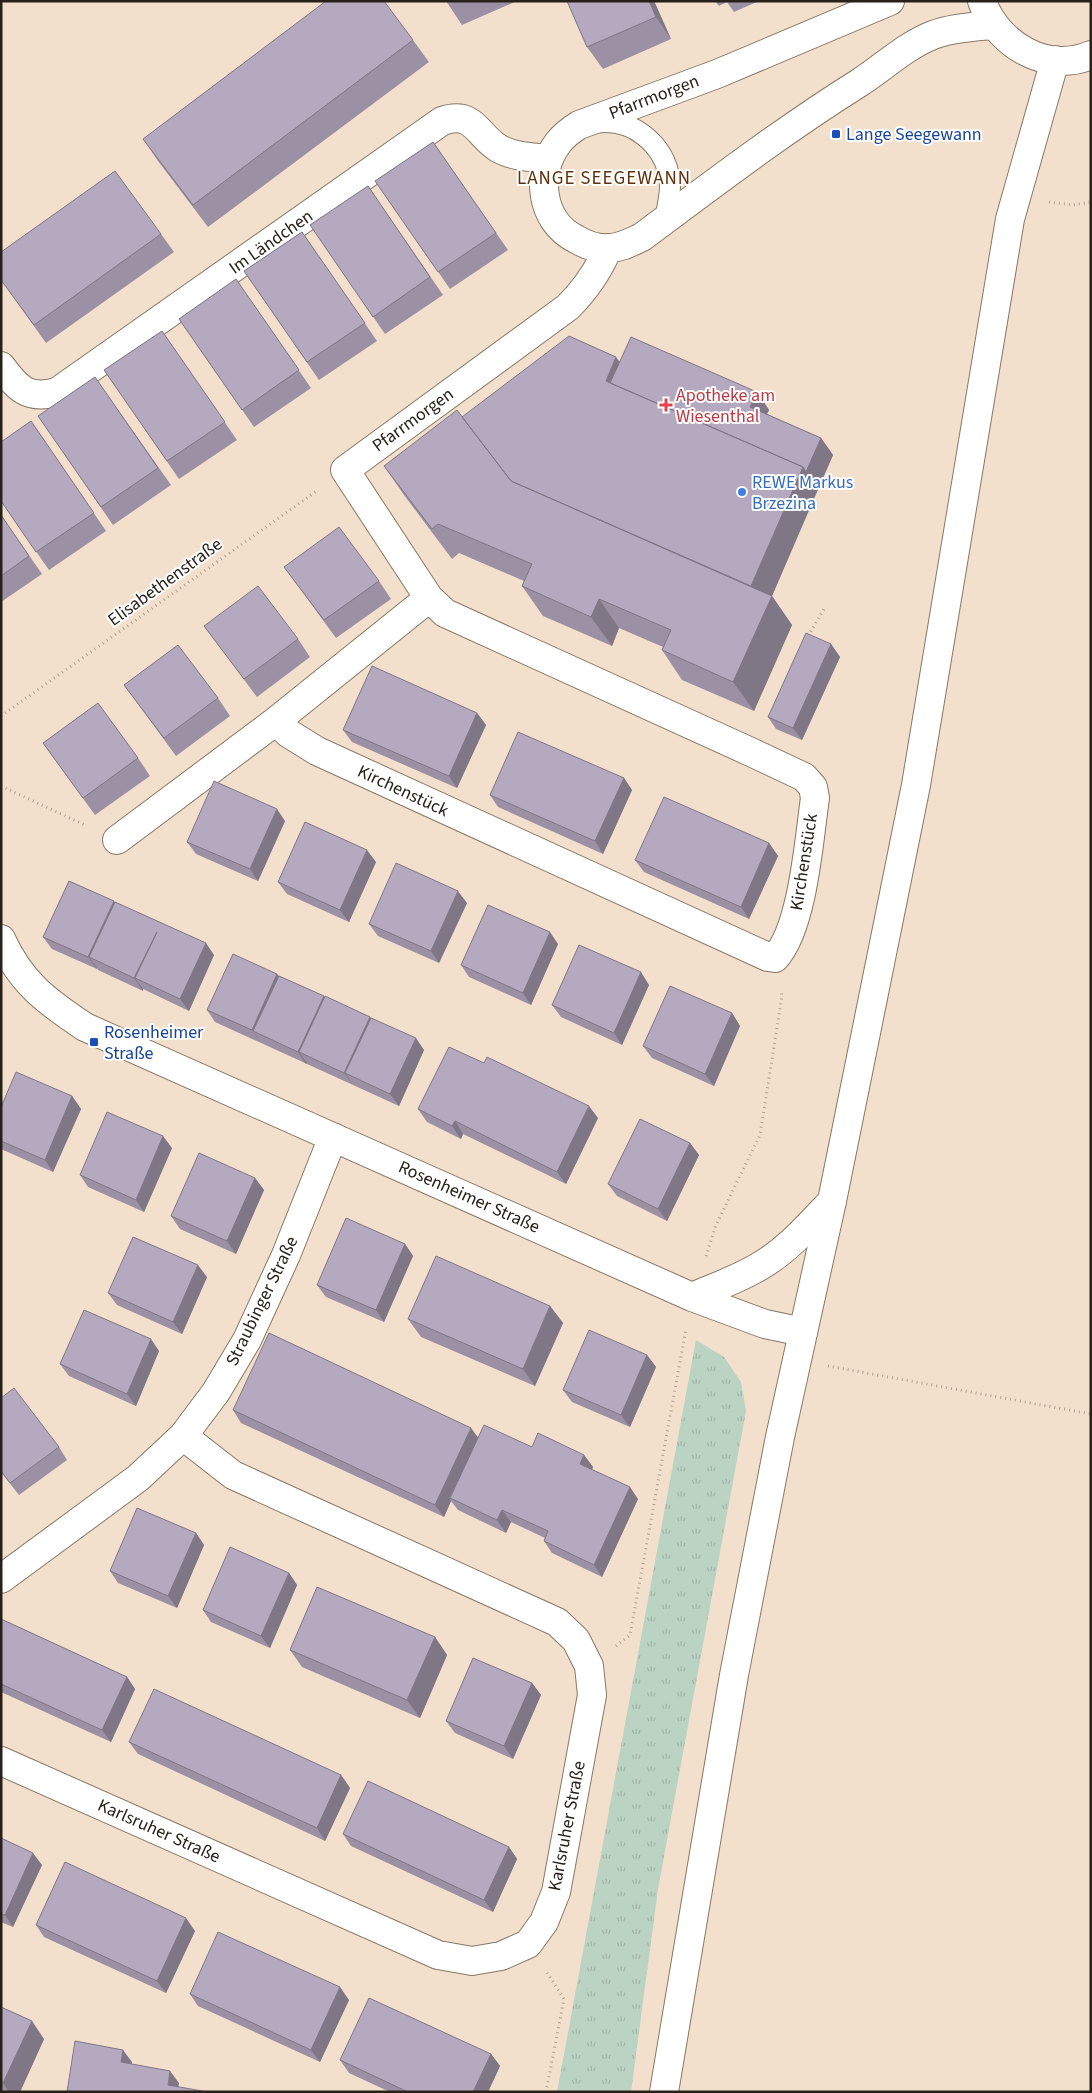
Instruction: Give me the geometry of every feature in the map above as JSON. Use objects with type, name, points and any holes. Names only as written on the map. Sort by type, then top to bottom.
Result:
[{"type":"street","name":"Pfarrmorgen","points":[[890,1],[717,74],[579,125],[567,133],[558,143],[549,159],[544,177],[544,193],[547,208],[556,223],[568,236],[587,245],[608,248],[624,246],[642,238],[820,107],[907,48],[934,35],[966,28],[987,13]]},
{"type":"street","points":[[987,13],[1010,42],[1031,55],[1055,60],[1081,59],[1091,55]]},
{"type":"street","points":[[664,2092],[732,1684],[796,1362],[832,1201],[916,785],[1010,220],[1055,60]]},
{"type":"street","name":"Im Ländchen","points":[[1,366],[13,381],[24,390],[36,396],[57,392],[442,121],[452,118],[465,119],[476,126],[497,148],[509,154],[549,159]]},
{"type":"street","name":"Pfarrmorgen","points":[[344,470],[568,307],[585,291],[596,275],[608,248]]},
{"type":"street","name":"Kirchenstück","points":[[276,721],[288,733],[317,751],[768,958],[775,958],[780,953],[799,902],[815,798],[813,787],[804,777],[445,613],[429,598],[344,470]]},
{"type":"street","points":[[117,840],[276,721],[429,598]]},
{"type":"street","name":"Rosenheimer Straße","points":[[4,954],[32,987],[53,1005],[86,1027],[692,1296],[765,1324],[803,1332]]},
{"type":"street","name":"Straubinger Straße","points":[[1,1579],[138,1478],[183,1436],[216,1392],[247,1340],[286,1255],[333,1137]]},
{"type":"street","points":[[692,1296],[734,1280],[761,1266],[792,1241],[832,1201]]},
{"type":"street","name":"Karlsruher Straße","points":[[1,1761],[438,1954],[472,1961],[501,1956],[528,1944],[544,1922],[556,1892],[592,1695],[590,1666],[576,1640],[557,1622],[233,1475],[183,1436]]},
{"type":"lane","points":[[579,125],[599,122],[620,124],[639,131],[655,145],[665,162],[670,182],[665,220]]},
{"type":"path","points":[[1016,198],[1073,205],[1091,202]]},
{"type":"path","name":"Elisabethenstraße","points":[[1,716],[344,470]]},
{"type":"path","points":[[806,641],[824,609]]},
{"type":"path","points":[[1,786],[117,840]]},
{"type":"path","points":[[590,1666],[630,1635],[692,1296],[716,1225],[760,1135],[782,996],[775,958]]},
{"type":"path","points":[[796,1362],[832,1366],[1091,1414]]},
{"type":"path","points":[[528,1944],[564,1999],[546,2092]]},
{"type":"green space","points":[[696,1340],[724,1357],[741,1382],[746,1411],[658,1889],[631,2092],[557,2092]]},
{"type":"building","points":[[326,1],[384,1],[413,40],[193,205],[143,139]]},
{"type":"building","points":[[567,1],[649,1],[656,17],[587,47]]},
{"type":"building","points":[[433,142],[496,233],[438,272],[375,181]]},
{"type":"building","points":[[115,171],[161,234],[34,325],[1,280],[1,252]]},
{"type":"building","points":[[368,186],[430,277],[373,317],[310,225]]},
{"type":"building","points":[[302,232],[365,323],[307,362],[244,271]]},
{"type":"building","points":[[236,279],[299,370],[242,410],[179,319]]},
{"type":"building","points":[[162,331],[225,422],[167,461],[104,370]]},
{"type":"building","points":[[569,336],[616,357],[606,381],[803,467],[751,586],[511,481],[462,417]]},
{"type":"building","points":[[631,337],[757,392],[750,407],[821,438],[806,472],[803,467],[610,383]]},
{"type":"building","points":[[95,377],[158,468],[101,507],[38,416]]},
{"type":"building","points":[[457,410],[511,481],[772,596],[733,682],[662,650],[671,630],[599,599],[591,617],[522,586],[532,564],[438,524],[432,529],[384,466]]},
{"type":"building","points":[[31,421],[94,513],[36,552],[1,501],[1,442]]},
{"type":"building","points":[[1,515],[29,556],[1,576]]},
{"type":"building","points":[[339,527],[379,581],[324,620],[284,567]]},
{"type":"building","points":[[258,586],[298,639],[244,679],[204,626]]},
{"type":"building","points":[[806,633],[831,644],[793,728],[768,717]]},
{"type":"building","points":[[178,645],[218,698],[164,738],[124,685]]},
{"type":"building","points":[[372,666],[477,713],[449,776],[343,730]]},
{"type":"building","points":[[98,703],[138,758],[83,798],[43,743]]},
{"type":"building","points":[[518,732],[624,778],[595,841],[490,795]]},
{"type":"building","points":[[214,781],[277,809],[250,869],[187,842]]},
{"type":"building","points":[[664,797],[769,843],[741,907],[635,860]]},
{"type":"building","points":[[305,822],[367,850],[340,910],[278,882]]},
{"type":"building","points":[[396,863],[458,891],[431,951],[369,924]]},
{"type":"building","points":[[69,881],[114,901],[88,957],[43,937]]},
{"type":"building","points":[[115,902],[206,943],[180,999],[135,978],[157,932],[134,978],[89,957]]},
{"type":"building","points":[[488,905],[550,932],[523,993],[461,965]]},
{"type":"building","points":[[579,945],[641,972],[614,1033],[552,1005]]},
{"type":"building","points":[[233,954],[277,974],[252,1030],[207,1010]]},
{"type":"building","points":[[279,976],[324,996],[298,1052],[253,1031]]},
{"type":"building","points":[[670,986],[732,1013],[705,1074],[643,1046]]},
{"type":"building","points":[[325,996],[370,1017],[344,1073],[299,1052]]},
{"type":"building","points":[[371,1018],[416,1038],[390,1094],[345,1073]]},
{"type":"building","points":[[449,1047],[484,1063],[487,1057],[589,1106],[557,1172],[455,1121],[452,1126],[418,1109]]},
{"type":"building","points":[[16,1072],[72,1096],[45,1160],[1,1141],[1,1107]]},
{"type":"building","points":[[107,1112],[163,1136],[136,1200],[80,1175]]},
{"type":"building","points":[[640,1119],[690,1143],[658,1209],[608,1184]]},
{"type":"building","points":[[199,1153],[255,1178],[227,1241],[171,1216]]},
{"type":"building","points":[[346,1218],[405,1244],[376,1310],[317,1285]]},
{"type":"building","points":[[133,1237],[198,1265],[173,1322],[108,1293]]},
{"type":"building","points":[[436,1256],[550,1306],[523,1369],[408,1319]]},
{"type":"building","points":[[84,1310],[151,1339],[127,1394],[60,1364]]},
{"type":"building","points":[[589,1330],[647,1355],[621,1415],[563,1390]]},
{"type":"building","points":[[269,1333],[471,1428],[435,1505],[233,1410]]},
{"type":"building","points":[[14,1388],[59,1447],[10,1483],[1,1471],[1,1398]]},
{"type":"building","points":[[484,1425],[532,1447],[538,1433],[584,1455],[580,1464],[630,1487],[594,1565],[544,1541],[548,1531],[502,1510],[497,1520],[450,1498]]},
{"type":"building","points":[[137,1508],[196,1533],[168,1596],[110,1571]]},
{"type":"building","points":[[230,1547],[289,1573],[261,1636],[203,1610]]},
{"type":"building","points":[[317,1587],[435,1637],[407,1700],[290,1650]]},
{"type":"building","points":[[1,1619],[127,1677],[102,1730],[1,1684]]},
{"type":"building","points":[[473,1658],[532,1683],[504,1746],[446,1721]]},
{"type":"building","points":[[154,1689],[341,1775],[317,1828],[129,1742]]},
{"type":"building","points":[[368,1781],[509,1847],[484,1900],[343,1834]]},
{"type":"building","points":[[1,1838],[33,1853],[5,1915],[1,1914]]},
{"type":"building","points":[[65,1862],[186,1918],[157,1981],[36,1925]]},
{"type":"building","points":[[218,1932],[340,1987],[311,2050],[190,1994]]},
{"type":"building","points":[[369,1998],[491,2054],[473,2092],[408,2092],[340,2060]]},
{"type":"building","points":[[1,2007],[32,2021],[3,2083],[1,2083]]},
{"type":"building","points":[[75,2041],[123,2050],[121,2062],[170,2071],[168,2085],[208,2092],[67,2092]]},
{"type":"place","name":"Lange Seegewann","points":[[836,134]]},
{"type":"place","name":"Apotheke am Wiesenthal","points":[[666,405]]},
{"type":"place","name":"REWE Markus Brzezina","points":[[742,492]]},
{"type":"place","name":"Rosenheimer Straße","points":[[94,1042]]},
{"type":"district","name":"LANGE SEEGEWANN","points":[[604,178]]}]
